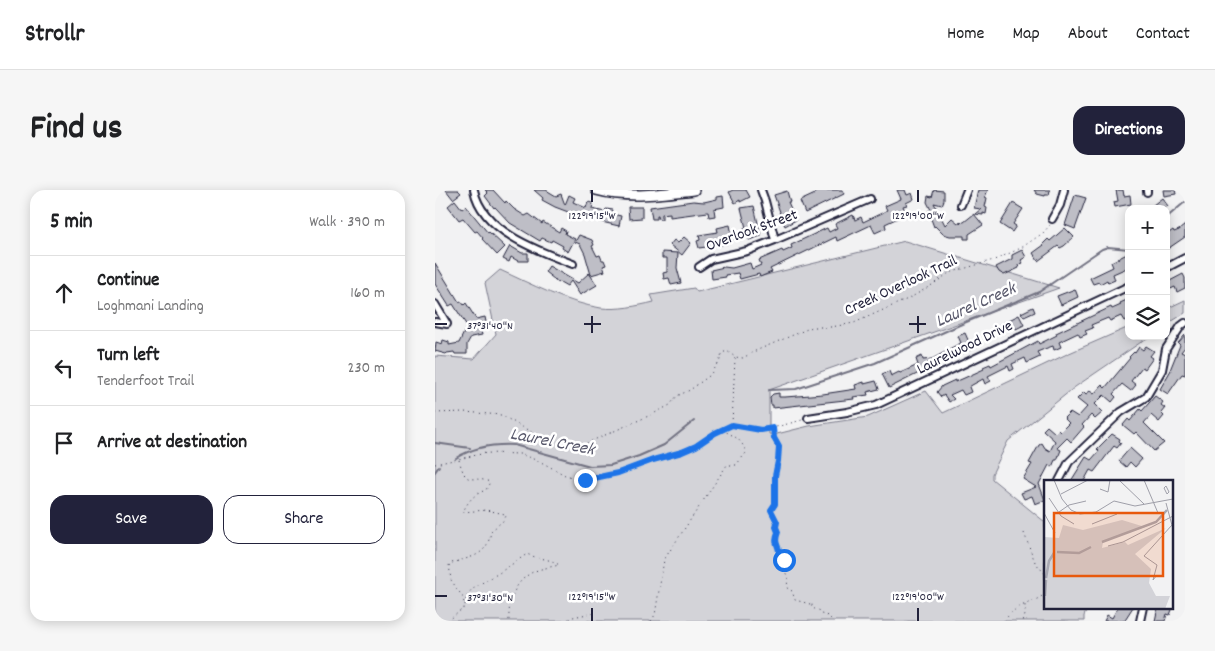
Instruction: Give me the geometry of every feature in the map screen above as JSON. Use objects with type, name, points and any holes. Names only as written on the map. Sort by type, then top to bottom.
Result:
[{"type":"main road","points":[[596,190],[617,195],[635,196],[694,190]]},
{"type":"street","points":[[474,190],[482,210],[494,223],[535,250],[573,264]]},
{"type":"street","points":[[761,190],[775,240]]},
{"type":"street","points":[[961,205],[967,190]]},
{"type":"street","points":[[1052,218],[1061,206],[1064,190]]},
{"type":"street","name":"Overlook Street","points":[[699,267],[711,259],[747,251],[870,199]]},
{"type":"street","points":[[1170,266],[1185,258]]},
{"type":"street","name":"Laurelwood Drive","points":[[808,418],[876,405],[1125,288]]},
{"type":"street","points":[[435,304],[447,324],[435,322]]},
{"type":"street","points":[[1060,480],[1069,462],[1121,412],[1147,398],[1162,370],[1167,349],[1181,326],[1185,323]]},
{"type":"street","points":[[1134,621],[1142,614]]},
{"type":"path","name":"Creek Overlook Trail","points":[[435,414],[464,412],[501,415],[549,442],[567,447],[587,443],[669,405],[679,394],[690,390],[709,376],[719,363],[722,353],[727,351],[735,357],[743,358],[812,327],[843,326],[870,316],[910,298],[949,273],[997,259],[1021,248],[1043,233],[1050,226],[1052,218]]},
{"type":"path","points":[[732,425],[735,357]]},
{"type":"path","points":[[435,464],[486,453],[520,454],[541,462],[565,475],[585,480],[618,473],[682,452],[732,425],[761,430],[808,418]]},
{"type":"path","points":[[773,428],[774,438],[779,447],[775,476],[775,504],[771,510],[777,522],[778,532],[775,544],[787,565],[784,570],[788,577],[787,588],[792,591],[795,600],[812,603],[812,607],[833,621]]},
{"type":"path","points":[[651,621],[655,615],[665,560],[669,552],[727,465],[737,465],[746,453],[744,446],[737,439],[722,430]]},
{"type":"path","points":[[459,459],[461,471],[465,476],[471,480],[490,482],[486,490],[477,493],[470,500],[463,512],[486,510],[505,514],[506,516],[491,531],[490,540],[480,554],[449,564],[451,580],[462,596],[465,606]]},
{"type":"path","points":[[1024,533],[1035,562],[1044,573]]},
{"type":"path","points":[[448,621],[467,604],[467,595],[473,588],[527,554],[534,558],[557,563],[559,565],[535,571],[520,582],[509,600],[509,621]]},
{"type":"path","points":[[1004,621],[1016,608],[1044,595]]},
{"type":"path","points":[[1023,621],[1025,603]]},
{"type":"path","points":[[564,621],[573,616],[592,613],[594,615],[588,621]]},
{"type":"shaded area","points":[[905,241],[1059,288],[769,390],[769,434],[868,417],[926,391],[943,413],[1125,329],[1125,340],[1144,340],[1075,387],[1008,441],[992,474],[992,479],[1044,521],[1044,608],[1088,608],[1084,621],[435,621],[435,356],[474,359],[496,334],[485,283],[500,270],[575,302],[601,308],[621,308],[654,302],[651,295],[694,288],[697,292]]},
{"type":"shaded area","points":[[1185,300],[1185,313],[1170,322],[1170,307]]},
{"type":"building","points":[[446,190],[458,190],[461,193],[453,199]]},
{"type":"building","points":[[485,190],[493,190],[505,203],[506,201],[525,216],[529,214],[542,224],[543,222],[559,232],[561,228],[566,231],[565,234],[575,239],[568,252],[562,248],[563,246],[552,240],[551,242],[542,238],[540,241],[510,223],[494,208],[485,196],[488,193]]},
{"type":"building","points":[[534,190],[546,190],[556,196],[561,194],[565,205],[569,195],[575,198],[573,202],[586,208],[588,202],[593,203],[592,209],[605,212],[606,209],[613,210],[612,214],[621,216],[619,226],[584,218],[555,207],[542,200],[543,198]]},
{"type":"building","points":[[733,190],[746,190],[750,197],[735,203],[729,192]]},
{"type":"building","points":[[815,190],[842,190],[844,194],[805,213],[800,201],[815,194]]},
{"type":"building","points":[[897,190],[905,190],[907,195],[912,193],[914,199],[903,206],[907,215],[885,224],[886,228],[875,233],[871,225],[837,241],[836,237],[770,269],[772,272],[760,277],[759,274],[740,279],[738,273],[712,279],[711,270],[724,267],[732,268],[750,263],[752,269],[761,265],[759,260],[782,250],[783,252],[792,248],[791,245],[827,228],[829,232],[837,228],[835,224],[853,215],[855,220],[861,217],[863,222],[882,213],[887,210],[885,206],[901,199]]},
{"type":"building","points":[[934,190],[944,191],[942,205],[934,203],[945,225],[952,218],[958,223],[964,222],[974,214],[983,225],[969,234],[969,239],[964,239],[964,236],[943,234],[934,227],[928,211],[931,210],[927,202],[928,196],[932,197]]},
{"type":"building","points":[[978,190],[988,190],[985,197],[987,198],[986,214],[983,213],[983,215],[975,214],[981,209],[974,208]]},
{"type":"building","points":[[1034,190],[1050,190],[1049,195],[1045,196],[1037,194]]},
{"type":"building","points":[[1116,190],[1123,190],[1124,196],[1130,195],[1131,204],[1115,207],[1114,202],[1118,201]]},
{"type":"building","points":[[1163,190],[1175,190],[1176,194],[1164,196]]},
{"type":"building","points":[[787,191],[790,202],[788,202],[796,220],[785,226],[774,195]]},
{"type":"building","points":[[1075,195],[1086,198],[1075,229],[1065,225]]},
{"type":"building","points":[[723,196],[724,207],[714,209],[715,216],[709,217],[708,212],[670,217],[670,213],[662,214],[662,219],[659,219],[657,215],[657,219],[652,219],[650,207],[693,201],[704,202]]},
{"type":"building","points":[[1162,198],[1167,205],[1153,205]]},
{"type":"building","points":[[455,200],[462,209],[466,206],[488,233],[505,247],[497,255],[477,231],[475,232],[463,218],[459,220],[448,206]]},
{"type":"building","points":[[1013,203],[1023,209],[1013,224],[1016,226],[1012,232],[1000,224]]},
{"type":"building","points":[[754,206],[761,236],[749,240],[744,228],[746,228],[741,208]]},
{"type":"building","points":[[628,207],[642,207],[642,218],[629,219]]},
{"type":"building","points":[[730,225],[733,240],[726,241],[727,244],[699,248],[697,241],[700,240],[699,235],[718,232],[717,228]]},
{"type":"building","points":[[1185,225],[1185,237],[1170,247],[1170,232],[1179,230]]},
{"type":"building","points":[[1065,228],[1074,237],[1064,246],[1060,248],[1058,246],[1038,261],[1033,253],[1044,245],[1048,239],[1050,241]]},
{"type":"building","points":[[579,235],[592,240],[594,245],[592,246],[597,256],[600,255],[602,260],[604,260],[606,265],[603,266],[605,271],[591,275],[585,254],[580,244],[575,242]]},
{"type":"building","points":[[684,237],[691,243],[682,255],[670,245],[674,240],[678,243]]},
{"type":"building","points":[[510,246],[522,253],[528,253],[528,261],[518,261],[511,257],[509,262],[503,259]]},
{"type":"building","points":[[1022,250],[1026,257],[1021,260],[1023,263],[1018,265],[1019,268],[1004,275],[999,272],[996,267],[1012,259],[1012,255]]},
{"type":"building","points":[[662,252],[678,253],[677,268],[681,283],[671,285],[669,278],[664,279],[663,273],[667,272],[667,258],[662,258]]},
{"type":"building","points":[[1125,255],[1125,269],[1113,274],[1115,280],[1108,283],[1107,280],[1100,284],[1099,282],[1093,284],[1090,278],[1113,267],[1111,262]]},
{"type":"building","points":[[435,263],[459,302],[461,301],[464,305],[466,303],[476,319],[485,317],[486,322],[479,324],[482,335],[471,337],[467,344],[467,354],[455,354],[454,352],[446,354],[435,351],[436,342],[442,344],[443,340],[449,342],[449,345],[459,343],[467,326],[453,304],[449,306],[435,284]]},
{"type":"building","points":[[549,266],[578,283],[589,273],[597,285],[580,295],[571,281],[567,286],[559,283],[545,272]]},
{"type":"building","points":[[1183,274],[1185,288],[1177,292],[1175,287],[1170,289],[1170,281]]},
{"type":"building","points":[[1075,289],[1078,297],[1061,305],[1057,296]]},
{"type":"building","points":[[1125,301],[1125,321],[1121,316],[1110,321],[1108,318],[1091,325],[1093,328],[1085,331],[1087,334],[1080,337],[1078,333],[1059,342],[1061,347],[1054,350],[1053,346],[1037,352],[1040,357],[1027,363],[1025,358],[1012,364],[1014,369],[1010,371],[1008,366],[988,376],[991,381],[985,384],[983,379],[969,387],[971,392],[964,395],[961,390],[950,395],[954,399],[949,402],[944,395],[941,397],[937,392],[942,386],[984,369],[983,367],[990,364],[991,366],[1038,341],[1039,344],[1057,335],[1056,333],[1111,307],[1112,309],[1121,305],[1120,303]]},
{"type":"building","points":[[1033,307],[1035,312],[1024,317],[1021,313]]},
{"type":"building","points":[[1019,315],[1024,325],[1016,329],[1014,326],[1002,331],[999,325]]},
{"type":"building","points":[[965,333],[972,349],[944,359],[945,361],[934,367],[889,388],[882,374],[889,371],[891,376],[918,365],[916,359],[922,356],[923,360],[932,359],[961,343],[958,336]]},
{"type":"building","points":[[1185,335],[1185,347],[1181,352],[1185,354],[1185,375],[1182,374],[1168,394],[1160,389],[1171,370],[1180,345],[1178,343]]},
{"type":"building","points":[[1146,346],[1154,351],[1150,356],[1153,358],[1145,369],[1142,367],[1131,381],[1136,385],[1131,391],[1122,384],[1113,394],[1116,397],[1112,402],[1104,395],[1095,404],[1103,412],[1095,419],[1091,415],[1082,425],[1084,427],[1071,442],[1067,438],[1057,448],[1061,450],[1057,460],[1055,460],[1052,467],[1049,465],[1039,484],[1044,500],[1035,504],[1032,496],[1024,499],[1021,493],[1036,487],[1023,479],[1032,464],[1029,463],[1039,445],[1042,443],[1050,451],[1055,441],[1043,430],[1047,426],[1055,433],[1058,430],[1060,432],[1069,423],[1064,418],[1070,412],[1078,417],[1087,407],[1077,399],[1084,392],[1086,394],[1090,391],[1094,394],[1102,385],[1105,388],[1139,347],[1143,350]]},
{"type":"building","points":[[876,381],[879,389],[867,392],[868,395],[853,397],[854,399],[773,408],[773,405],[771,405],[770,397],[773,394],[779,393],[779,397],[785,397],[823,394],[856,389],[855,385]]},
{"type":"building","points":[[1155,396],[1163,402],[1161,405],[1165,408],[1161,413],[1164,416],[1159,422],[1151,415],[1144,423],[1164,443],[1154,451],[1136,432],[1134,434],[1123,425],[1128,419],[1130,421],[1140,409],[1142,411]]},
{"type":"building","points":[[1112,434],[1120,439],[1121,443],[1117,448],[1114,446],[1094,472],[1090,470],[1085,480],[1072,480],[1086,457],[1091,460],[1099,451],[1097,449]]},
{"type":"building","points":[[1130,448],[1142,459],[1135,467],[1130,462],[1126,467],[1119,461]]},
{"type":"building","points":[[1117,608],[1132,608],[1124,621],[1104,621],[1107,615],[1112,618]]},
{"type":"building","points":[[1158,608],[1173,608],[1170,615],[1167,614],[1165,621],[1155,621]]},
{"type":"waterway","name":"Laurel Creek","points":[[1170,215],[1185,202]]},
{"type":"waterway","name":"Laurel Creek","points":[[769,390],[796,389],[875,363],[1039,292],[1102,249],[1108,247],[1125,249]]},
{"type":"waterway","name":"Laurel Creek","points":[[456,458],[484,447],[514,445],[590,466],[611,465],[664,445],[694,421]]},
{"type":"waterway","points":[[435,443],[470,448]]},
{"type":"waterway","name":"Laurel Creek","points":[[435,472],[439,466]]},
{"type":"route","points":[[585,480],[618,473],[682,452],[732,425],[761,430],[773,428],[774,438],[779,447],[775,476],[776,499],[771,510],[777,522],[778,532],[775,544],[784,560]]}]
